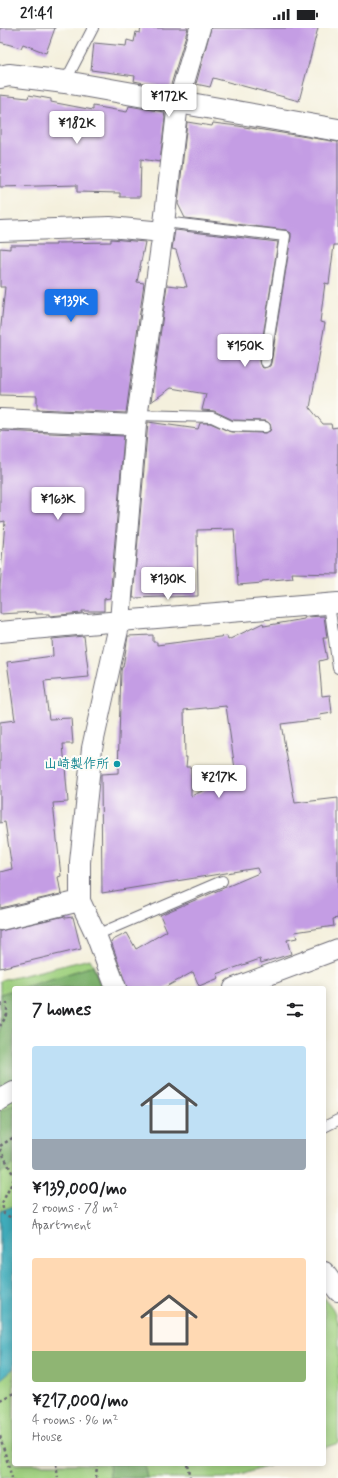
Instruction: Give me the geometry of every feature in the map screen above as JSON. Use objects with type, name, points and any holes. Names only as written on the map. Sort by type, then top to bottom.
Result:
[{"type":"street","points":[[115,986],[96,935],[80,901],[80,862],[92,748],[120,621],[137,420],[164,227],[178,103],[200,28]]},
{"type":"street","points":[[0,77],[9,75],[65,82],[338,130]]},
{"type":"street","points":[[0,231],[110,227],[164,227]]},
{"type":"street","points":[[0,419],[137,420]]},
{"type":"street","points":[[0,632],[334,604]]},
{"type":"street","points":[[0,920],[80,901]]},
{"type":"street","points":[[239,986],[338,949]]},
{"type":"street","points":[[0,1100],[12,1093]]},
{"type":"street","points":[[326,1275],[338,1292]]},
{"type":"lane","points":[[65,82],[93,28]]},
{"type":"lane","points":[[164,227],[286,236],[265,362]]},
{"type":"lane","points":[[137,420],[212,417],[231,426],[265,427]]},
{"type":"lane","points":[[334,604],[338,668]]},
{"type":"lane","points":[[96,935],[222,882]]},
{"type":"lane","points":[[326,1126],[338,1120]]},
{"type":"path","points":[[0,1005],[7,1003],[7,1015],[0,1026]]},
{"type":"path","points":[[12,1138],[0,1147],[12,1173]]},
{"type":"path","points":[[12,1181],[2,1203],[4,1214],[12,1218]]},
{"type":"path","points":[[0,1400],[12,1394]]},
{"type":"path","points":[[0,1436],[12,1478]]},
{"type":"path","points":[[56,1466],[58,1478]]},
{"type":"path","points":[[96,1478],[97,1466]]},
{"type":"path","points":[[187,1466],[190,1478]]},
{"type":"green space","points":[[90,959],[103,986],[12,986],[12,1466],[268,1466],[232,1478],[0,1478],[0,981]]},
{"type":"green space","points":[[93,966],[100,986],[28,986]]},
{"type":"green space","points":[[12,991],[12,1091],[0,1095],[0,994]]},
{"type":"green space","points":[[12,1105],[12,1165],[0,1174],[0,1111]]},
{"type":"green space","points":[[326,1300],[333,1309],[338,1324],[338,1443],[326,1447]]},
{"type":"green space","points":[[109,1466],[144,1466],[147,1478],[110,1478]]},
{"type":"water","points":[[12,1207],[12,1370],[0,1380],[0,1211]]},
{"type":"building","points":[[0,28],[55,28],[46,53],[23,44],[21,48],[0,42]]},
{"type":"building","points":[[141,28],[188,28],[170,88],[134,81],[135,76],[91,70],[94,43],[126,46],[127,40],[134,42],[136,32],[140,33]]},
{"type":"building","points":[[211,28],[318,28],[299,101],[213,78],[210,87],[196,84]]},
{"type":"building","points":[[0,95],[28,98],[29,95],[51,99],[51,102],[93,110],[93,106],[127,112],[129,106],[164,112],[165,118],[160,162],[141,159],[140,197],[120,197],[120,193],[77,192],[77,185],[0,187]]},
{"type":"building","points":[[187,122],[212,126],[213,123],[238,126],[338,142],[338,245],[334,245],[329,284],[325,283],[320,322],[325,323],[310,408],[323,424],[331,424],[332,428],[338,427],[338,574],[292,573],[293,578],[238,585],[234,529],[197,530],[198,596],[133,598],[148,422],[198,429],[200,423],[210,423],[231,432],[265,433],[270,431],[271,428],[270,424],[266,421],[233,420],[214,411],[202,410],[206,394],[171,388],[151,402],[167,285],[187,287],[176,250],[172,249],[175,230],[278,242],[259,361],[261,367],[264,368],[270,366],[271,363],[291,237],[291,233],[286,230],[185,218],[178,204]]},
{"type":"building","points":[[111,239],[145,242],[137,282],[144,283],[126,413],[37,409],[37,396],[0,395],[0,335],[5,287],[0,287],[0,248],[10,249],[10,245],[56,245],[56,243],[111,242]]},
{"type":"building","points":[[0,431],[124,436],[110,598],[104,599],[104,611],[82,611],[82,613],[49,616],[49,614],[36,614],[36,612],[0,614],[0,587],[5,521],[0,522]]},
{"type":"building","points":[[324,616],[327,638],[323,638],[327,659],[319,661],[322,696],[330,695],[332,713],[320,715],[321,719],[281,724],[295,803],[338,798],[338,918],[333,919],[334,926],[295,932],[297,938],[287,940],[291,954],[261,963],[260,959],[217,974],[219,978],[199,986],[193,972],[168,986],[126,986],[111,941],[127,933],[136,949],[167,931],[160,915],[259,873],[257,868],[102,893],[101,774],[118,773],[121,671],[128,636],[153,635],[153,642],[157,642],[157,645],[227,636],[228,640],[263,623],[264,626],[304,619],[305,617]],"holes":[[[226,706],[236,776],[191,796],[191,767],[186,767],[187,757],[185,757],[184,710]]]},
{"type":"building","points":[[84,636],[89,677],[44,681],[49,719],[71,718],[73,744],[63,744],[68,802],[53,803],[61,876],[58,877],[61,894],[0,908],[0,872],[12,869],[5,822],[0,823],[0,722],[15,720],[7,662],[53,656],[52,639]]},
{"type":"building","points":[[65,916],[65,918],[73,917],[81,949],[0,968],[0,931]]},
{"type":"place","name":"山崎製作所","points":[[117,764]]}]
